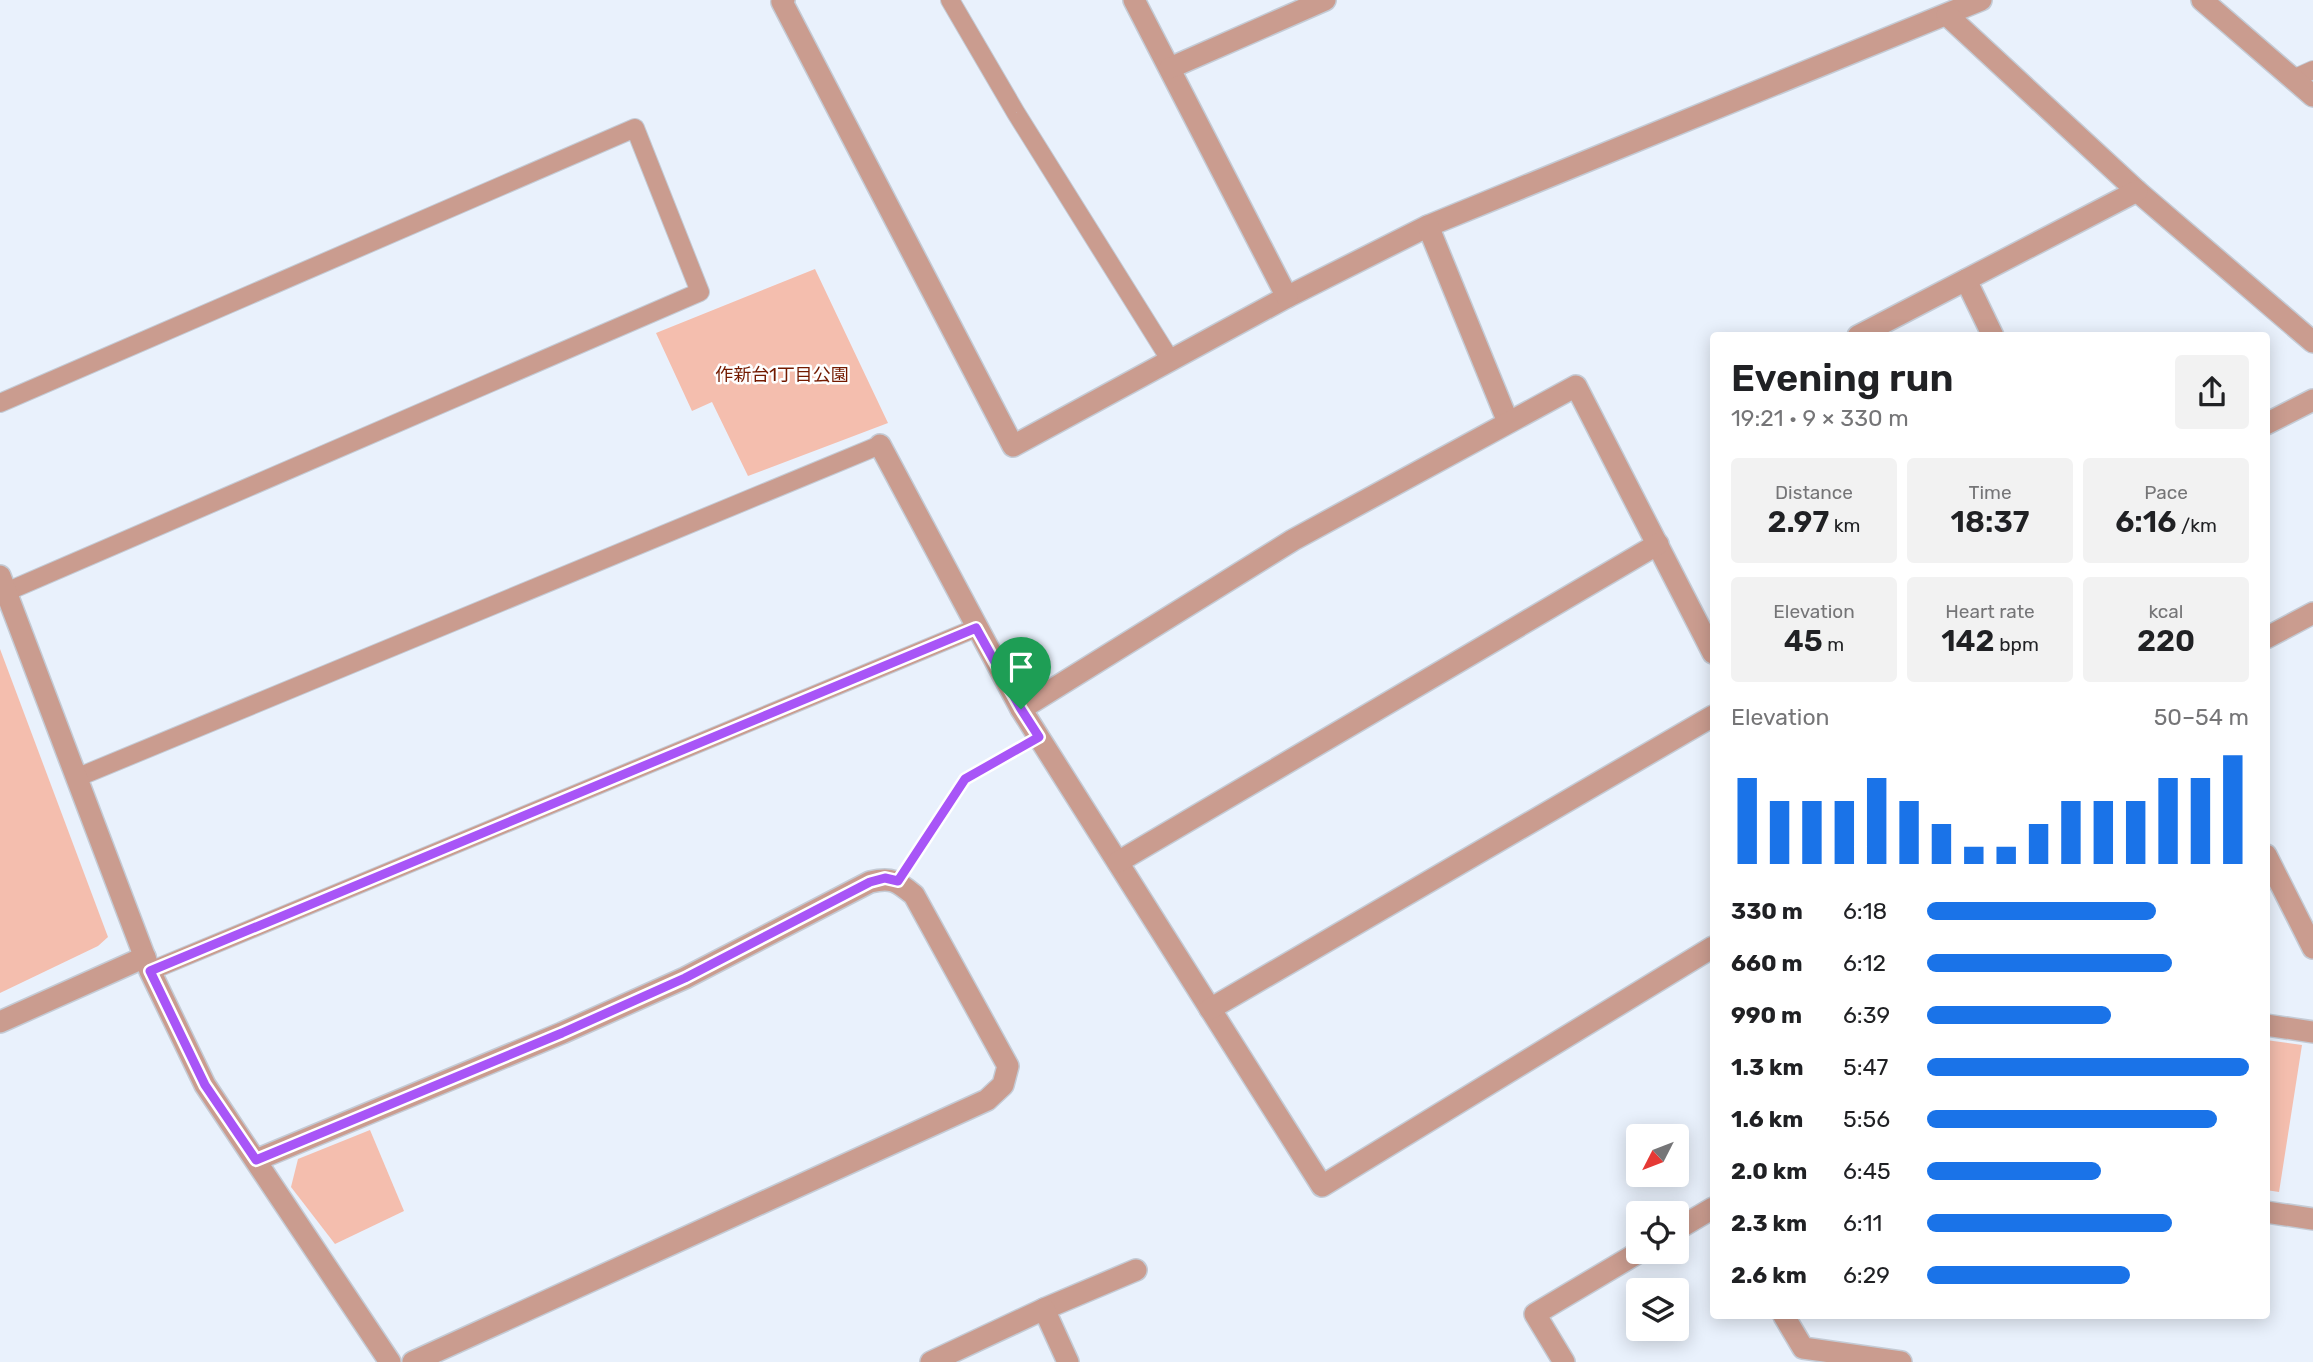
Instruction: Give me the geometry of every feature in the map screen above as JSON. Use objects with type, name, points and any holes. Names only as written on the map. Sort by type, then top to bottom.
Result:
[{"type":"street","points":[[784,0],[782,2],[1013,446],[1287,297],[1428,226],[1952,8],[1980,0]]},
{"type":"street","points":[[1133,0],[1287,297]]},
{"type":"street","points":[[1170,68],[1325,0]]},
{"type":"street","points":[[2202,0],[2303,74],[2313,96]]},
{"type":"street","points":[[1952,8],[2137,191],[2313,342]]},
{"type":"street","points":[[1866,332],[2137,191]]},
{"type":"street","points":[[1428,226],[1508,422]]},
{"type":"street","points":[[1966,280],[1991,332]]},
{"type":"street","points":[[1021,709],[1293,540],[1576,386],[1710,647]]},
{"type":"street","points":[[2270,422],[2313,400]]},
{"type":"street","points":[[880,445],[1021,709],[1322,1186],[1710,949]]},
{"type":"street","points":[[1118,862],[1658,544]]},
{"type":"street","points":[[3,584],[148,964],[205,1085],[390,1362]]},
{"type":"street","points":[[2270,636],[2313,613]]},
{"type":"street","points":[[1210,1009],[1710,718]]},
{"type":"street","points":[[2270,863],[2313,948]]},
{"type":"street","points":[[256,1160],[562,1033],[685,978],[870,882],[885,878],[898,881],[914,895],[1009,1066],[1003,1085],[987,1100],[413,1362]]},
{"type":"street","points":[[0,1022],[148,964]]},
{"type":"street","points":[[2270,1026],[2313,1032]]},
{"type":"street","points":[[1689,1223],[1710,1211]]},
{"type":"street","points":[[2270,1213],[2313,1219]]},
{"type":"street","points":[[1564,1362],[1535,1314],[1626,1260]]},
{"type":"street","points":[[930,1362],[1136,1270]]},
{"type":"street","points":[[1044,1309],[1068,1362]]},
{"type":"street","points":[[1786,1319],[1803,1348],[1901,1362]]},
{"type":"lane","points":[[950,0],[1016,113],[1171,361]]},
{"type":"lane","points":[[0,404],[635,128],[700,292],[3,584]]},
{"type":"lane","points":[[76,779],[880,445]]},
{"type":"lane","points":[[148,964],[976,628]]},
{"type":"path","points":[[898,881],[965,779],[1039,737]]},
{"type":"green space","name":"作新台1丁目公園","points":[[815,269],[888,423],[748,476],[712,402],[692,411],[656,333]]},
{"type":"green space","points":[[0,649],[108,937],[98,946],[0,993]]},
{"type":"green space","points":[[2270,1041],[2302,1045],[2279,1192],[2270,1191]]},
{"type":"green space","points":[[370,1130],[404,1211],[335,1244],[291,1187],[298,1159]]},
{"type":"route","points":[[976,628],[1021,709],[1039,737],[965,779],[898,881],[885,878],[870,882],[685,978],[562,1033],[256,1160],[205,1085],[150,971],[976,628]]}]
